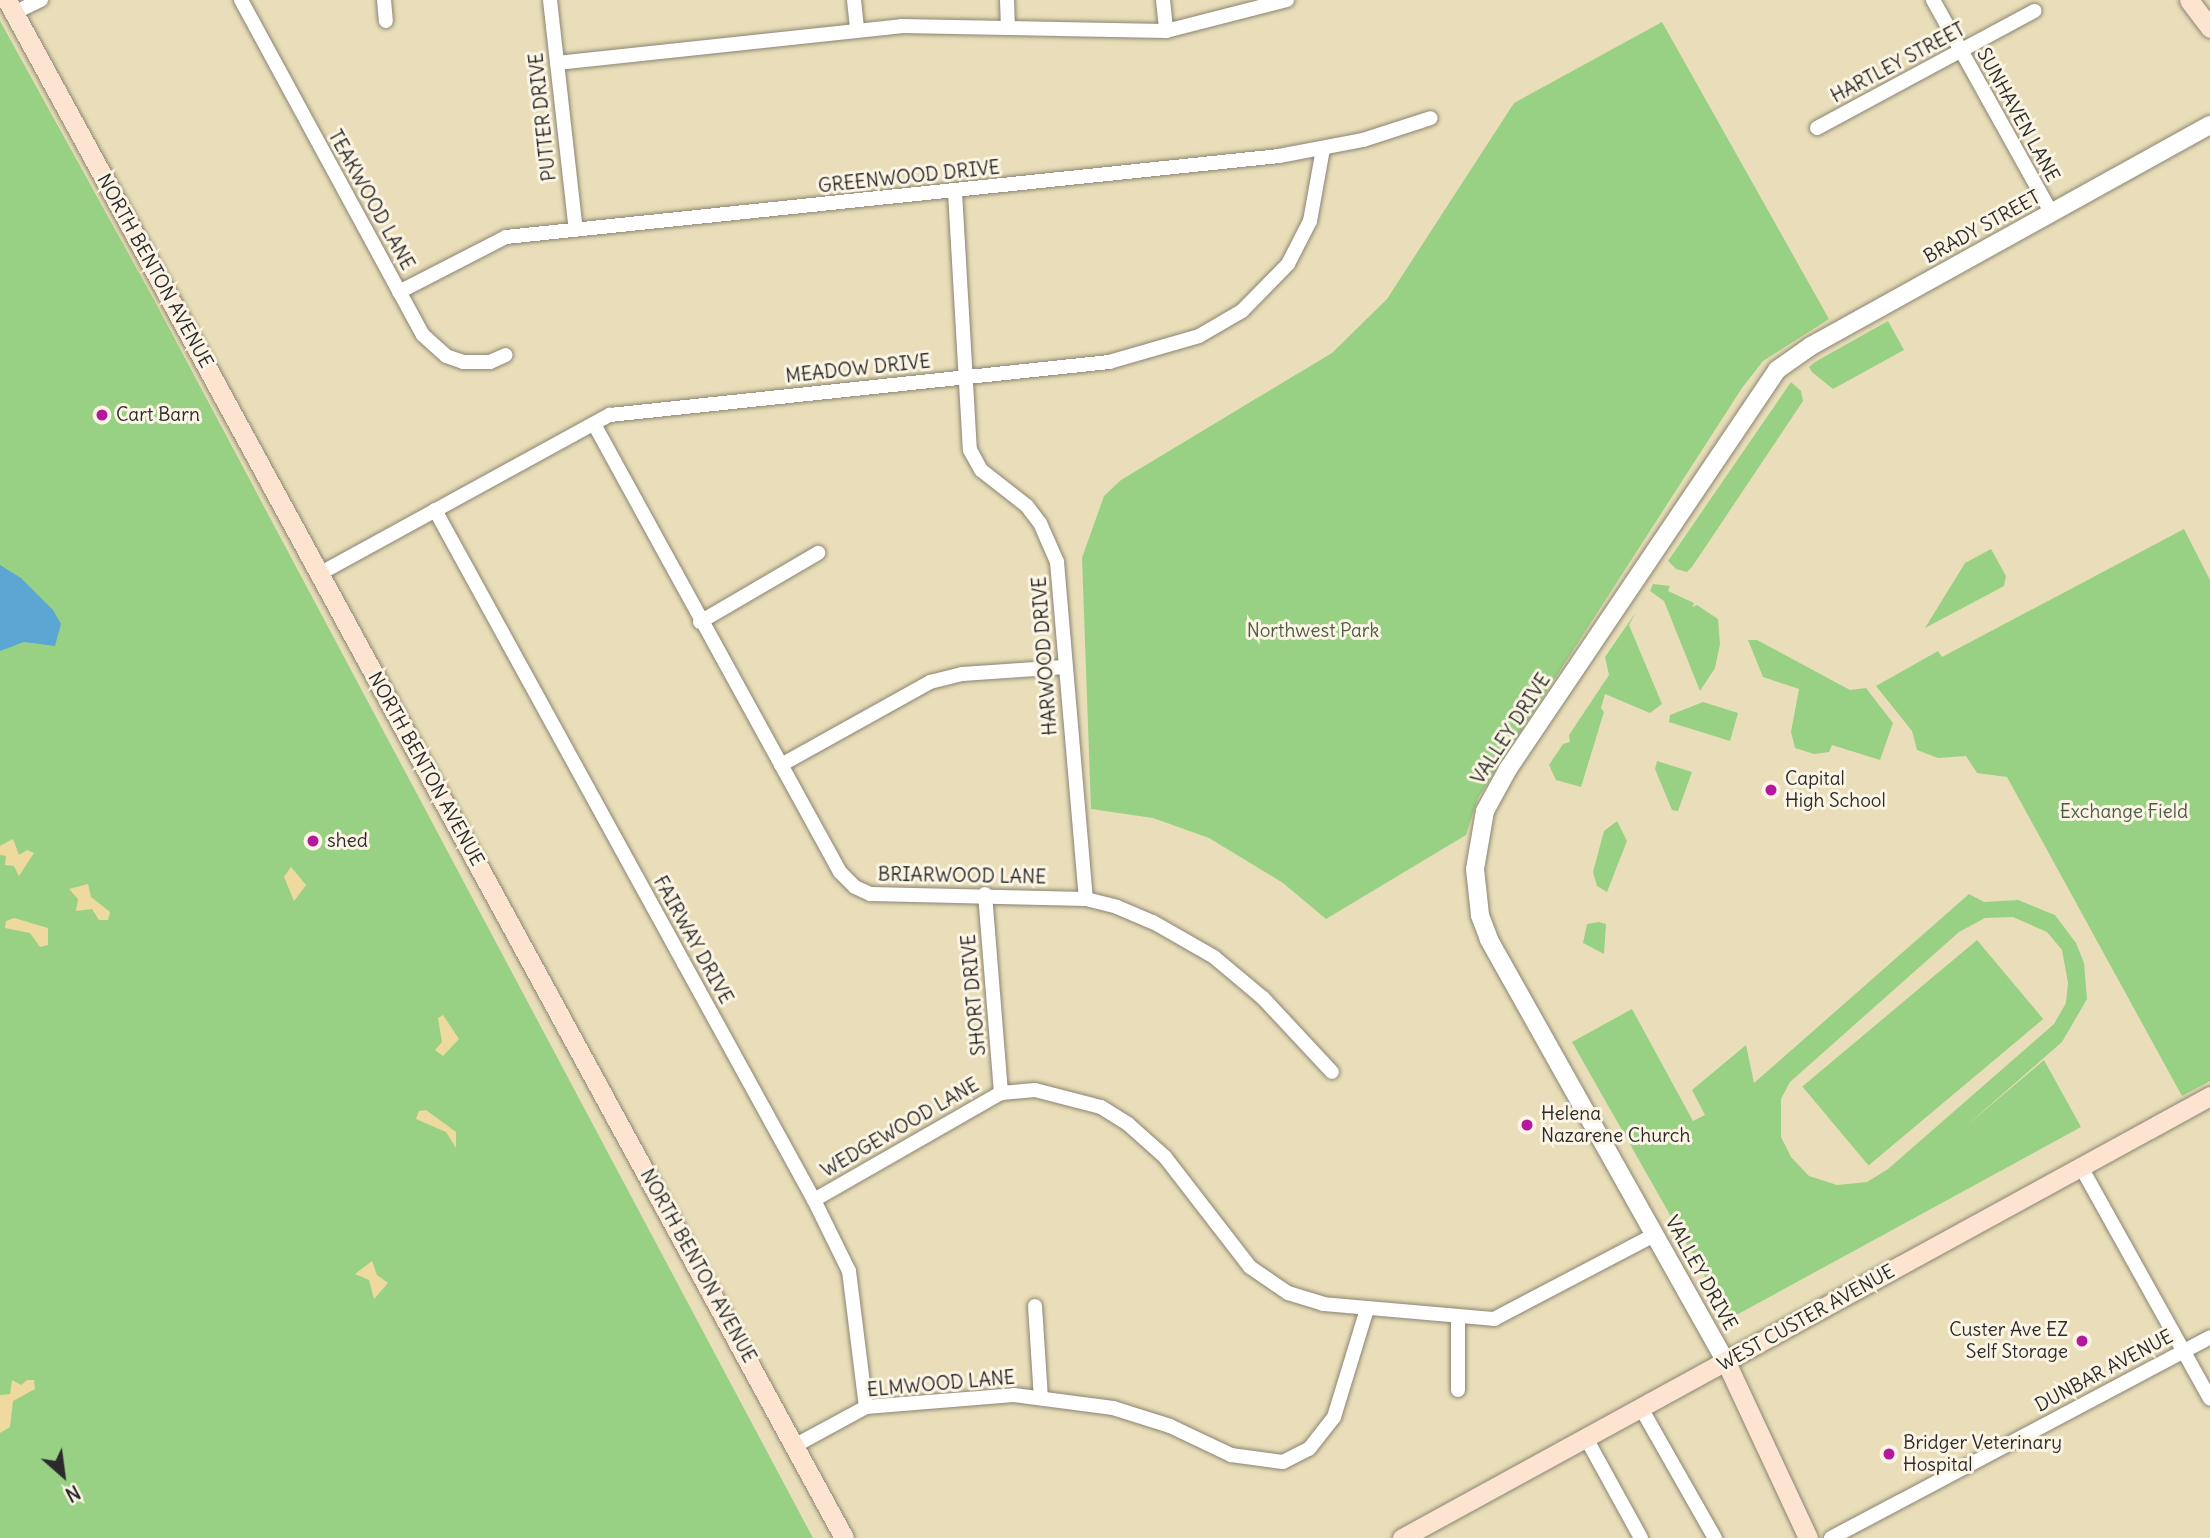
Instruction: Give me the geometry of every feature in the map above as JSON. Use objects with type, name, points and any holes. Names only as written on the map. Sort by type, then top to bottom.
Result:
[{"type":"main road","points":[[2189,0],[2210,28]]},
{"type":"main road","name":"NORTH BENTON AVENUE","points":[[11,6],[796,1445],[844,1538]]},
{"type":"main road","name":"WEST CUSTER AVENUE","points":[[1402,1538],[2210,1096]]},
{"type":"main road","points":[[1726,1362],[1808,1538]]},
{"type":"street","points":[[11,6],[41,0]]},
{"type":"street","name":"TEAKWOOD LANE","points":[[241,0],[424,335],[446,356],[476,363],[506,355]]},
{"type":"street","points":[[384,0],[386,21]]},
{"type":"street","name":"PUTTER DRIVE","points":[[550,0],[576,230]]},
{"type":"street","points":[[855,0],[857,29]]},
{"type":"street","points":[[1007,0],[1008,26]]},
{"type":"street","points":[[1163,0],[1166,31]]},
{"type":"street","points":[[557,63],[857,29],[1008,26],[1166,31],[1287,0]]},
{"type":"street","name":"SUNHAVEN LANE","points":[[1933,0],[2051,212]]},
{"type":"street","name":"HARTLEY STREET","points":[[1817,128],[2034,11]]},
{"type":"street","name":"GREENWOOD DRIVE","points":[[399,292],[494,241],[576,230],[955,192],[1323,149],[1431,118]]},
{"type":"street","name":"BRADY STREET","points":[[1777,370],[1811,346],[2210,125]]},
{"type":"street","name":"MEADOW DRIVE","points":[[319,573],[610,415],[1140,356],[1222,324],[1258,298],[1299,246],[1318,195],[1323,149]]},
{"type":"street","name":"HARWOOD DRIVE","points":[[955,192],[964,376],[973,459],[1027,506],[1051,543],[1060,580],[1086,899]]},
{"type":"street","name":"VALLEY DRIVE","points":[[1726,1362],[1489,939],[1476,892],[1475,851],[1485,811],[1499,783],[1777,370]]},
{"type":"street","name":"BRIARWOOD LANE","points":[[594,424],[780,765],[841,872],[855,887],[870,894],[985,894],[1086,899],[1153,922],[1214,957],[1263,998],[1332,1072]]},
{"type":"street","name":"FAIRWAY DRIVE","points":[[435,510],[814,1199],[849,1271],[866,1407]]},
{"type":"street","points":[[700,622],[818,554]]},
{"type":"street","points":[[780,765],[930,682],[962,674],[1065,667]]},
{"type":"street","name":"SHORT DRIVE","points":[[985,894],[1002,1093]]},
{"type":"street","name":"WEDGEWOOD LANE","points":[[814,1199],[1002,1093],[1035,1090],[1101,1107],[1165,1157],[1250,1268],[1288,1293],[1323,1304],[1458,1319],[1503,1316],[1656,1234]]},
{"type":"street","points":[[2081,1167],[2210,1399]]},
{"type":"street","points":[[1035,1306],[1041,1398]]},
{"type":"street","name":"ELMWOOD LANE","points":[[796,1445],[866,1407],[1014,1395],[1113,1408],[1170,1426],[1231,1455],[1283,1462],[1309,1450],[1334,1417],[1367,1309]]},
{"type":"street","points":[[1458,1319],[1458,1390]]},
{"type":"street","name":"DUNBAR AVENUE","points":[[1831,1538],[2210,1337]]},
{"type":"street","points":[[1641,1408],[1715,1538]]},
{"type":"street","points":[[1586,1438],[1641,1538]]},
{"type":"green space","points":[[0,21],[153,298],[813,1538],[0,1538]]},
{"type":"green space","name":"Northwest Park","points":[[1662,22],[1829,319],[1763,361],[1742,388],[1478,798],[1466,835],[1326,919],[1283,883],[1209,838],[1153,818],[1091,809],[1082,558],[1104,496],[1121,480],[1332,353],[1387,299],[1514,103]]},
{"type":"green space","points":[[1888,321],[1904,350],[1833,389],[1812,372],[1809,367],[1815,362]]},
{"type":"green space","points":[[1791,382],[1801,391],[1803,401],[1692,567],[1687,572],[1676,569],[1668,561]]},
{"type":"green space","name":"Exchange Field","points":[[2184,529],[2210,580],[2210,1081],[2182,1096],[2007,777],[1977,773],[1966,756],[1938,758],[1917,750],[1912,731],[1876,686],[1938,651],[1942,657]]},
{"type":"green space","points":[[1991,549],[2006,576],[2004,586],[1925,628],[1965,563]]},
{"type":"green space","points":[[1653,584],[1670,586],[1668,591],[1694,603],[1692,607],[1697,605],[1718,619],[1720,644],[1715,668],[1700,691],[1664,601],[1650,591]]},
{"type":"green space","points":[[1636,612],[1629,625],[1662,704],[1650,713],[1605,694],[1601,708],[1604,712],[1581,787],[1556,780],[1549,765],[1563,744],[1570,742],[1569,735],[1609,675],[1605,657]]},
{"type":"green space","points":[[1748,640],[1757,640],[1850,690],[1866,688],[1893,723],[1880,760],[1832,745],[1829,752],[1814,754],[1795,748],[1791,732],[1799,689],[1763,677]]},
{"type":"green space","points":[[1703,702],[1738,713],[1730,741],[1669,722],[1670,715]]},
{"type":"green space","points":[[1657,761],[1692,772],[1678,811],[1672,810],[1655,769]]},
{"type":"green space","points":[[1617,821],[1627,841],[1607,892],[1597,886],[1593,872],[1604,831]]},
{"type":"green space","points":[[1969,894],[1984,902],[2018,900],[2055,915],[2076,943],[2084,963],[2087,999],[2062,1042],[1965,1127],[2044,1060],[2081,1127],[1729,1319],[1572,1042],[1632,1009],[1693,1121],[1705,1115],[1692,1090],[1746,1045],[1754,1083]],"holes":[[[2013,917],[2047,932],[2062,950],[2068,983],[2066,1003],[2054,1024],[1888,1169],[1867,1182],[1837,1185],[1809,1176],[1791,1157],[1781,1137],[1781,1099],[1790,1082],[1959,932],[1985,918]]]},
{"type":"green space","points":[[1587,924],[1606,924],[1604,954],[1583,943]]},
{"type":"green space","points":[[1977,940],[2043,1019],[1869,1165],[1802,1087]]},
{"type":"sand","points":[[13,839],[19,855],[27,850],[34,853],[19,876],[14,866],[5,865],[6,856],[0,855],[0,846]]},
{"type":"sand","points":[[291,867],[306,885],[294,901],[284,877]]},
{"type":"sand","points":[[88,884],[91,897],[110,912],[108,920],[99,920],[92,909],[76,911],[78,899],[69,889]]},
{"type":"sand","points":[[14,918],[48,928],[48,945],[40,947],[30,933],[5,928],[6,921]]},
{"type":"sand","points":[[443,1015],[459,1039],[443,1056],[435,1050],[442,1042],[438,1018]]},
{"type":"sand","points":[[426,1110],[456,1132],[456,1148],[446,1132],[416,1119],[419,1111]]},
{"type":"sand","points":[[372,1261],[377,1275],[388,1283],[374,1299],[369,1280],[355,1274]]},
{"type":"sand","points":[[12,1380],[21,1385],[27,1380],[34,1380],[35,1389],[13,1401],[10,1427],[0,1433],[0,1395],[10,1394]]},
{"type":"water","points":[[0,565],[21,578],[53,610],[61,624],[55,646],[24,642],[0,651]]},
{"type":"place","name":"Cart Barn","points":[[102,415]]},
{"type":"place","name":"Capital High School","points":[[1771,790]]},
{"type":"place","name":"shed","points":[[313,841]]},
{"type":"place","name":"Helena Nazarene Church","points":[[1527,1125]]},
{"type":"place","name":"Custer Ave EZ Self Storage","points":[[2082,1341]]},
{"type":"place","name":"Bridger Veterinary Hospital","points":[[1889,1454]]}]
